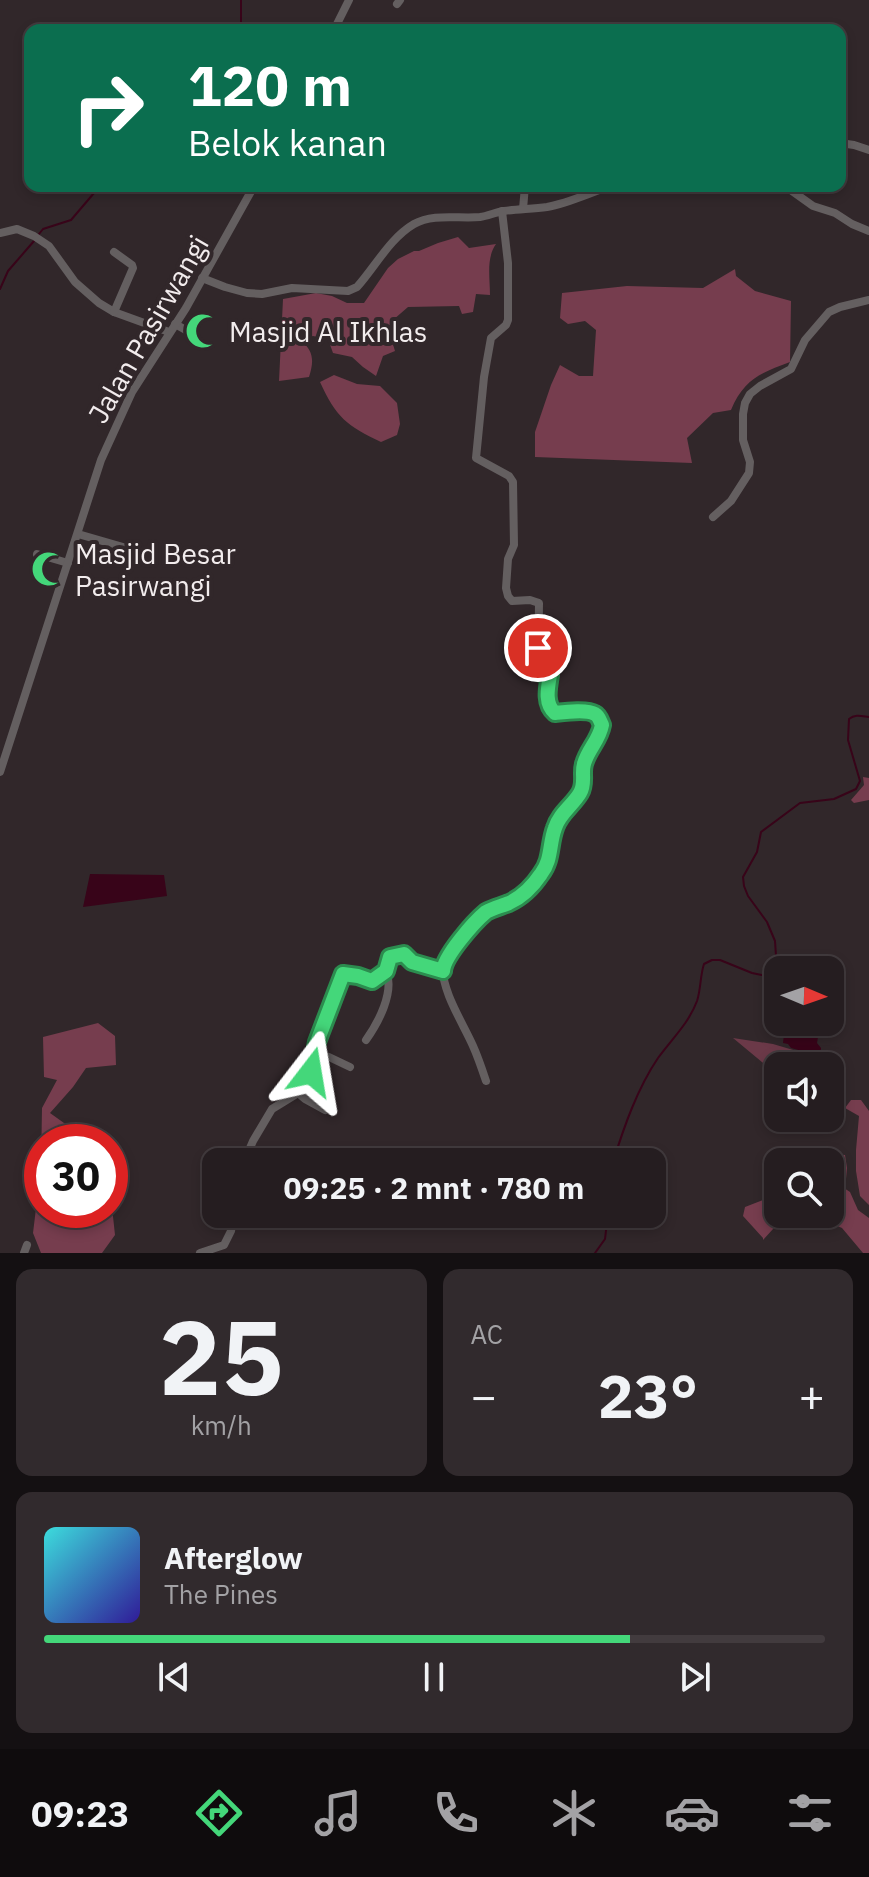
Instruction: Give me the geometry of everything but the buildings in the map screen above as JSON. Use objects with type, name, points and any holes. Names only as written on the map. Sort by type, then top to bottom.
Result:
[{"type":"street","points":[[337,24],[349,0]]},
{"type":"street","points":[[846,144],[869,150]]},
{"type":"street","name":"Jalan Pasirwangi","points":[[0,772],[108,442],[132,392],[251,192]]},
{"type":"street","points":[[523,209],[524,192]]},
{"type":"street","points":[[202,278],[247,293],[262,294],[292,288],[348,291],[357,287],[393,242],[418,221],[434,217],[485,216],[548,206],[595,192]]},
{"type":"street","points":[[793,192],[813,206],[869,231]]},
{"type":"street","points":[[486,1081],[473,1045],[454,1008],[443,971],[444,962],[487,912],[522,895],[544,871],[554,830],[558,820],[580,793],[584,780],[583,765],[602,725],[595,714],[555,713],[549,708],[550,675],[538,672],[539,603],[512,601],[506,588],[508,559],[514,545],[513,482],[509,476],[476,458],[491,338],[508,320],[508,263],[502,211]]},
{"type":"street","points":[[0,233],[17,229],[49,246],[75,282],[114,312],[193,334]]},
{"type":"street","points":[[114,252],[133,268],[114,312]]},
{"type":"street","points":[[713,517],[731,501],[749,473],[743,427],[744,408],[750,394],[791,369],[805,340],[829,312],[869,300]]},
{"type":"street","points":[[78,534],[123,547]]},
{"type":"street","points":[[37,554],[68,563]]},
{"type":"street","points":[[366,1040],[375,1028],[385,1003],[389,979],[386,971],[390,957],[404,954],[412,962],[443,971]]},
{"type":"street","points":[[251,1148],[272,1109],[298,1093],[308,1079],[343,974],[372,981],[386,971]]},
{"type":"street","points":[[315,1053],[350,1067]]},
{"type":"street","points":[[298,1093],[325,1110]]},
{"type":"street","points":[[200,1253],[224,1245],[232,1228]]},
{"type":"shaded area","points":[[458,237],[469,248],[496,244],[490,262],[490,295],[476,294],[473,312],[462,314],[459,306],[408,307],[393,320],[395,351],[383,356],[376,376],[352,357],[333,353],[328,339],[313,336],[301,340],[312,357],[309,377],[279,381],[283,299],[316,293],[347,303],[364,303],[388,268],[398,259]]},
{"type":"shaded area","points":[[735,269],[736,276],[755,291],[791,301],[790,362],[754,378],[731,410],[713,413],[687,438],[692,463],[535,457],[535,432],[560,365],[579,376],[593,376],[596,330],[585,321],[568,324],[560,318],[562,293],[627,286],[703,288]]},
{"type":"shaded area","points":[[334,375],[357,384],[380,386],[397,403],[400,424],[397,435],[381,442],[344,419],[320,382]]},
{"type":"shaded area","points":[[863,777],[869,778],[869,800],[854,803],[851,800],[864,785]]},
{"type":"shaded area","points":[[90,874],[164,875],[167,896],[83,907]]},
{"type":"shaded area","points":[[98,1023],[115,1036],[116,1065],[86,1068],[50,1113],[65,1124],[42,1124],[42,1108],[57,1080],[44,1077],[43,1037]]},
{"type":"shaded area","points":[[785,1036],[817,1036],[820,1052],[806,1052],[783,1043]]},
{"type":"shaded area","points":[[733,1038],[800,1052],[764,1052],[764,1064]]},
{"type":"shaded area","points":[[851,1100],[861,1100],[869,1111],[869,1205],[860,1196],[856,1171],[859,1116],[845,1108]]},
{"type":"shaded area","points":[[844,1155],[847,1168],[844,1179]]},
{"type":"shaded area","points":[[844,1188],[850,1192],[858,1210],[869,1218],[869,1253],[863,1253],[842,1228]]},
{"type":"shaded area","points":[[764,1195],[764,1228],[774,1228],[763,1240],[743,1216],[745,1207],[763,1200]]},
{"type":"shaded area","points":[[34,1228],[114,1228],[115,1235],[102,1253],[41,1253]]},
{"type":"waterway","points":[[241,0],[241,24]]},
{"type":"waterway","points":[[39,234],[43,229],[71,220],[95,192]]},
{"type":"waterway","points":[[0,289],[8,271],[34,241]]},
{"type":"waterway","points":[[618,1148],[644,1082],[694,1009],[704,964],[720,960],[771,977],[777,971],[775,941],[767,922],[748,896],[743,877],[757,852],[761,832],[800,803],[834,799],[856,789],[860,781],[848,740],[849,719],[869,717]]},
{"type":"waterway","points":[[595,1253],[605,1239],[606,1228]]},
{"type":"place","name":"Masjid Al Ikhlas","points":[[203,331]]},
{"type":"place","name":"Masjid Besar Pasirwangi","points":[[49,569]]},
{"type":"route","points":[[311,1072],[317,1042],[343,974],[372,981],[386,971],[390,957],[404,954],[412,962],[443,971],[450,953],[487,912],[522,895],[548,864],[554,830],[558,820],[580,793],[584,780],[583,765],[601,733],[602,725],[595,714],[555,713],[549,708],[550,675],[538,672],[538,648]]}]
